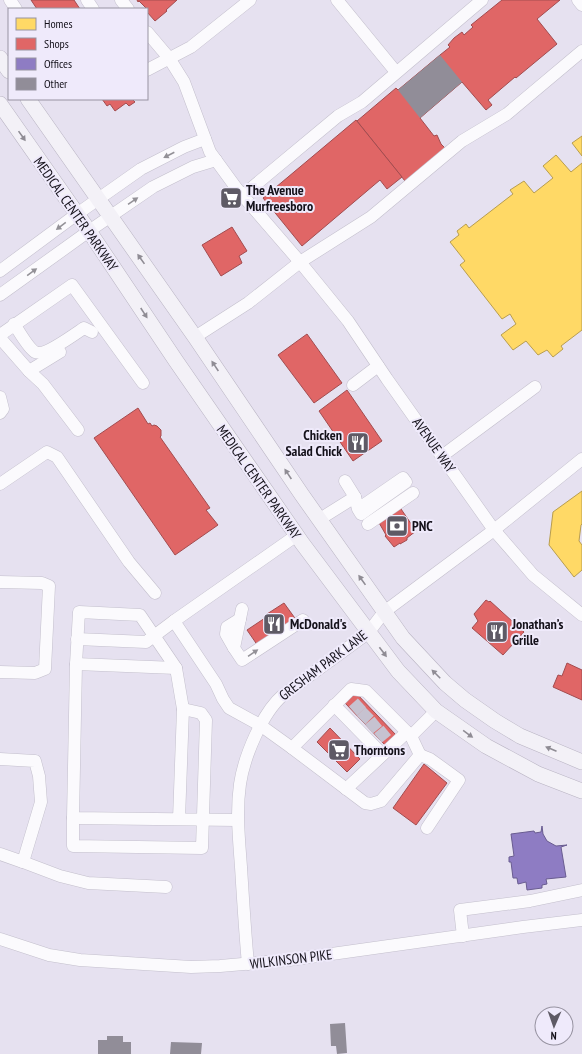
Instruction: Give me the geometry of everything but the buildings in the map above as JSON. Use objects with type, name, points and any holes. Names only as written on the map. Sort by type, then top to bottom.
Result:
[{"type":"main road","points":[[0,58],[8,70]]},
{"type":"main road","name":"MEDICAL CENTER PARKWAY","points":[[29,100],[111,216],[403,638],[445,683],[495,722],[520,736],[582,762]]},
{"type":"main road","name":"MEDICAL CENTER PARKWAY","points":[[0,104],[89,230],[176,361],[297,535],[398,671],[436,711],[486,746],[538,774],[582,791]]},
{"type":"street","points":[[121,0],[127,8]]},
{"type":"street","points":[[148,69],[191,47],[250,0]]},
{"type":"street","points":[[337,0],[396,72]]},
{"type":"street","points":[[243,195],[333,120],[362,102],[482,0]]},
{"type":"street","points":[[578,0],[582,5]]},
{"type":"street","name":"AVENUE WAY","points":[[148,33],[169,58],[184,82],[210,152],[243,195],[348,321],[494,530],[533,575],[582,615]]},
{"type":"street","points":[[195,337],[248,303],[300,262],[371,217],[462,141],[507,114],[582,51]]},
{"type":"street","points":[[0,271],[141,169],[184,147],[205,139]]},
{"type":"street","points":[[0,295],[89,230],[153,187],[194,167],[216,160]]},
{"type":"street","points":[[0,335],[72,285],[97,329],[143,384]]},
{"type":"street","points":[[14,324],[33,351],[38,354],[46,352],[84,328],[97,329]]},
{"type":"street","points":[[29,371],[97,329]]},
{"type":"street","points":[[0,338],[29,371],[43,384],[78,430]]},
{"type":"street","points":[[353,384],[378,366]]},
{"type":"street","points":[[442,456],[535,387]]},
{"type":"street","points":[[0,397],[3,409],[0,413]]},
{"type":"street","points":[[0,484],[46,452],[57,457],[129,562],[155,593]]},
{"type":"street","name":"GRESHAM PARK LANE","points":[[248,964],[237,820],[240,784],[248,753],[260,726],[275,702],[368,632],[384,612],[494,530],[582,459]]},
{"type":"street","points":[[345,481],[355,496],[363,517],[409,487]]},
{"type":"street","points":[[320,519],[355,496]]},
{"type":"street","points":[[77,639],[146,642],[297,535]]},
{"type":"street","points":[[0,582],[42,583],[49,586],[45,669],[35,673],[0,672]]},
{"type":"street","points":[[180,819],[183,709],[176,668],[140,615],[79,612],[76,664],[73,846],[202,848],[206,720],[201,713],[183,709]]},
{"type":"street","points":[[241,614],[234,648],[242,660],[303,620]]},
{"type":"street","points":[[174,621],[216,684],[223,699],[230,708],[292,748],[364,803],[371,804],[380,801],[420,755]]},
{"type":"street","points":[[76,664],[176,668]]},
{"type":"street","points":[[292,748],[351,689],[366,691],[371,702],[384,716],[393,725],[409,734],[420,755],[430,759],[459,780],[427,828]]},
{"type":"street","points":[[334,705],[353,718],[375,741],[382,754]]},
{"type":"street","points":[[346,789],[382,754],[436,711]]},
{"type":"street","points":[[0,759],[35,761],[39,776],[41,802],[23,862]]},
{"type":"street","points":[[73,818],[237,820]]},
{"type":"street","points":[[0,854],[60,876],[88,883],[166,888]]},
{"type":"street","points":[[463,936],[460,910],[530,901],[582,890]]},
{"type":"street","name":"WILKINSON PIKE","points":[[0,939],[49,955],[94,962],[191,967],[248,964],[316,957],[582,920]]},
{"type":"tunnel","points":[[353,711],[364,701]]},
{"type":"tunnel","points":[[361,720],[372,709]]},
{"type":"tunnel","points":[[369,729],[381,719]]},
{"type":"tunnel","points":[[378,738],[390,728]]},
{"type":"place","name":"The Avenue Murfreesboro","points":[[231,198]]},
{"type":"place","name":"Chicken Salad Chick","points":[[358,443]]},
{"type":"place","name":"PNC","points":[[397,526]]},
{"type":"place","name":"McDonald's","points":[[274,624]]},
{"type":"place","name":"Jonathan’s Grille","points":[[497,632]]},
{"type":"place","name":"Thorntons","points":[[339,750]]}]
